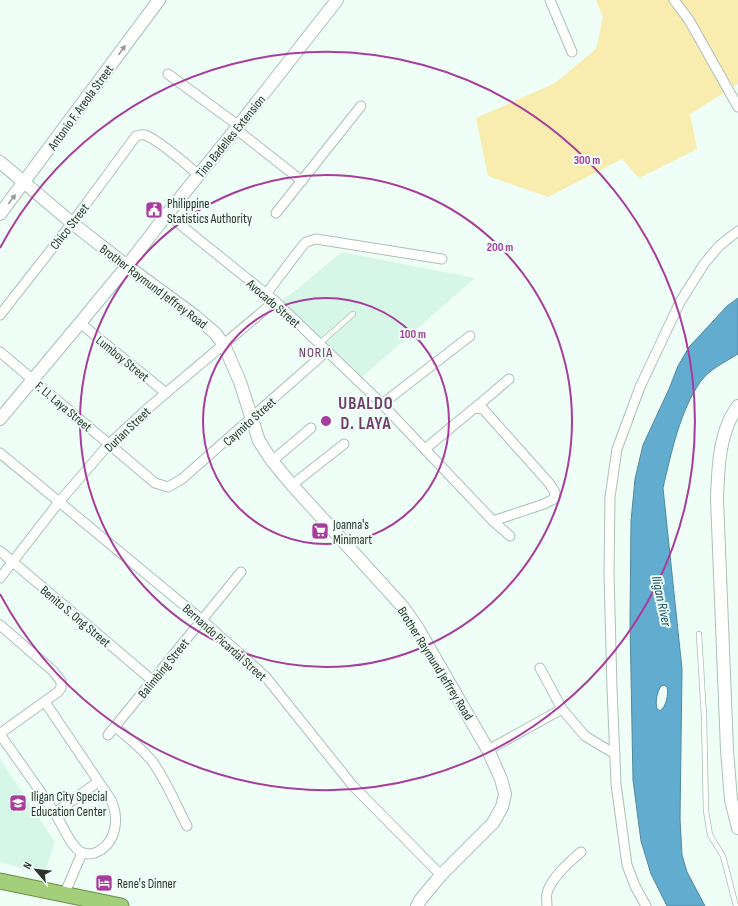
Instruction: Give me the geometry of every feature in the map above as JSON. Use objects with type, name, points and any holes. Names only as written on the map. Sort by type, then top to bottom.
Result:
[{"type":"highway","points":[[0,881],[121,906]]},
{"type":"street","name":"Antonio F. Areola Street","points":[[0,214],[160,0]]},
{"type":"street","name":"Tino Badelles Extension","points":[[0,419],[127,266],[167,214],[238,128],[337,0]]},
{"type":"street","points":[[550,0],[572,52]]},
{"type":"street","points":[[674,0],[689,20],[738,107]]},
{"type":"street","points":[[168,74],[238,128],[302,181]]},
{"type":"street","points":[[276,213],[360,106]]},
{"type":"street","name":"Chico Street","points":[[0,314],[72,223],[136,136],[141,134],[146,135],[155,140],[199,175]]},
{"type":"street","name":"Brother Raymund Jeffrey Road","points":[[0,162],[72,223],[195,316],[215,333],[224,345],[240,382],[259,441],[272,461],[403,607],[417,627],[488,750],[501,779],[505,794],[502,807],[493,823],[441,875],[417,906]]},
{"type":"street","name":"Avocado Street","points":[[167,214],[275,301],[382,404],[493,521],[510,536]]},
{"type":"street","points":[[646,906],[635,886],[627,865],[616,784],[609,573],[610,497],[617,449],[640,387],[680,302],[704,264],[719,246],[738,231]]},
{"type":"street","points":[[266,294],[300,249],[306,242],[311,240],[331,241],[389,252],[442,259]]},
{"type":"street","name":"Durian Street","points":[[0,578],[59,502],[109,444],[142,413],[275,301]]},
{"type":"street","name":"Lumboy Street","points":[[80,323],[166,393]]},
{"type":"street","points":[[382,404],[470,336]]},
{"type":"street","name":"Caymito Street","points":[[168,487],[182,480],[327,351]]},
{"type":"street","name":"F. Ll. Laya Street","points":[[0,352],[155,483],[168,487]]},
{"type":"street","points":[[425,449],[509,379]]},
{"type":"street","points":[[738,406],[732,414],[724,438],[718,468],[717,499],[727,750],[731,800],[738,828]]},
{"type":"street","points":[[475,408],[483,409],[549,483],[555,492],[554,499],[544,504],[493,521]]},
{"type":"street","points":[[272,461],[311,428]]},
{"type":"street","points":[[292,485],[344,444]]},
{"type":"street","name":"Bernando Picardal Street","points":[[0,454],[202,620],[265,676],[353,786],[441,875]]},
{"type":"street","name":"Benito S. Ong Street","points":[[0,551],[152,681]]},
{"type":"street","name":"Balimbing Street","points":[[108,735],[241,572]]},
{"type":"street","points":[[0,625],[52,671],[62,684],[58,692],[2,734],[55,813],[73,844],[82,853],[95,853],[104,848],[111,838],[115,826],[115,810],[111,800],[47,705]]},
{"type":"street","points":[[540,668],[562,709],[585,736],[616,754]]},
{"type":"street","points":[[488,750],[562,709]]},
{"type":"street","points":[[115,726],[151,760],[159,772],[187,826]]},
{"type":"street","points":[[55,813],[98,782]]},
{"type":"street","points":[[547,906],[547,894],[554,879],[581,852]]},
{"type":"street","points":[[64,895],[82,853]]},
{"type":"lane","points":[[319,344],[353,314]]},
{"type":"lane","points":[[699,634],[704,717],[706,812],[710,835],[723,856],[736,906]]},
{"type":"shaded area","points":[[596,0],[738,0],[738,84],[690,114],[697,149],[639,178],[622,159],[548,197],[488,176],[476,118],[555,83],[596,49],[603,17]]},
{"type":"shaded area","points":[[342,252],[475,278],[362,377],[281,302]]},
{"type":"shaded area","name":"Iligan City Special Education Center","points":[[0,759],[55,842],[44,874],[0,862]]},
{"type":"water","name":"Iligan River","points":[[738,298],[738,354],[718,366],[701,381],[687,405],[677,433],[663,488],[682,669],[680,819],[682,855],[687,872],[705,906],[667,906],[651,874],[641,841],[633,780],[630,621],[631,521],[635,479],[643,445],[678,366],[689,347],[727,306]],"holes":[[[664,685],[667,687],[668,693],[664,707],[660,711],[656,706],[657,694],[661,686]]]},
{"type":"place","name":"Philippine Statistics Authority","points":[[154,210]]},
{"type":"place","name":"Joanna's Minimart","points":[[320,531]]},
{"type":"place","name":"Iligan City Special Education Center","points":[[18,803]]},
{"type":"place","name":"Rene's Dinner","points":[[104,883]]},
{"type":"district","name":"NORIA","points":[[316,352]]},
{"type":"district","name":"UBALDO D. LAYA","points":[[366,413]]}]
